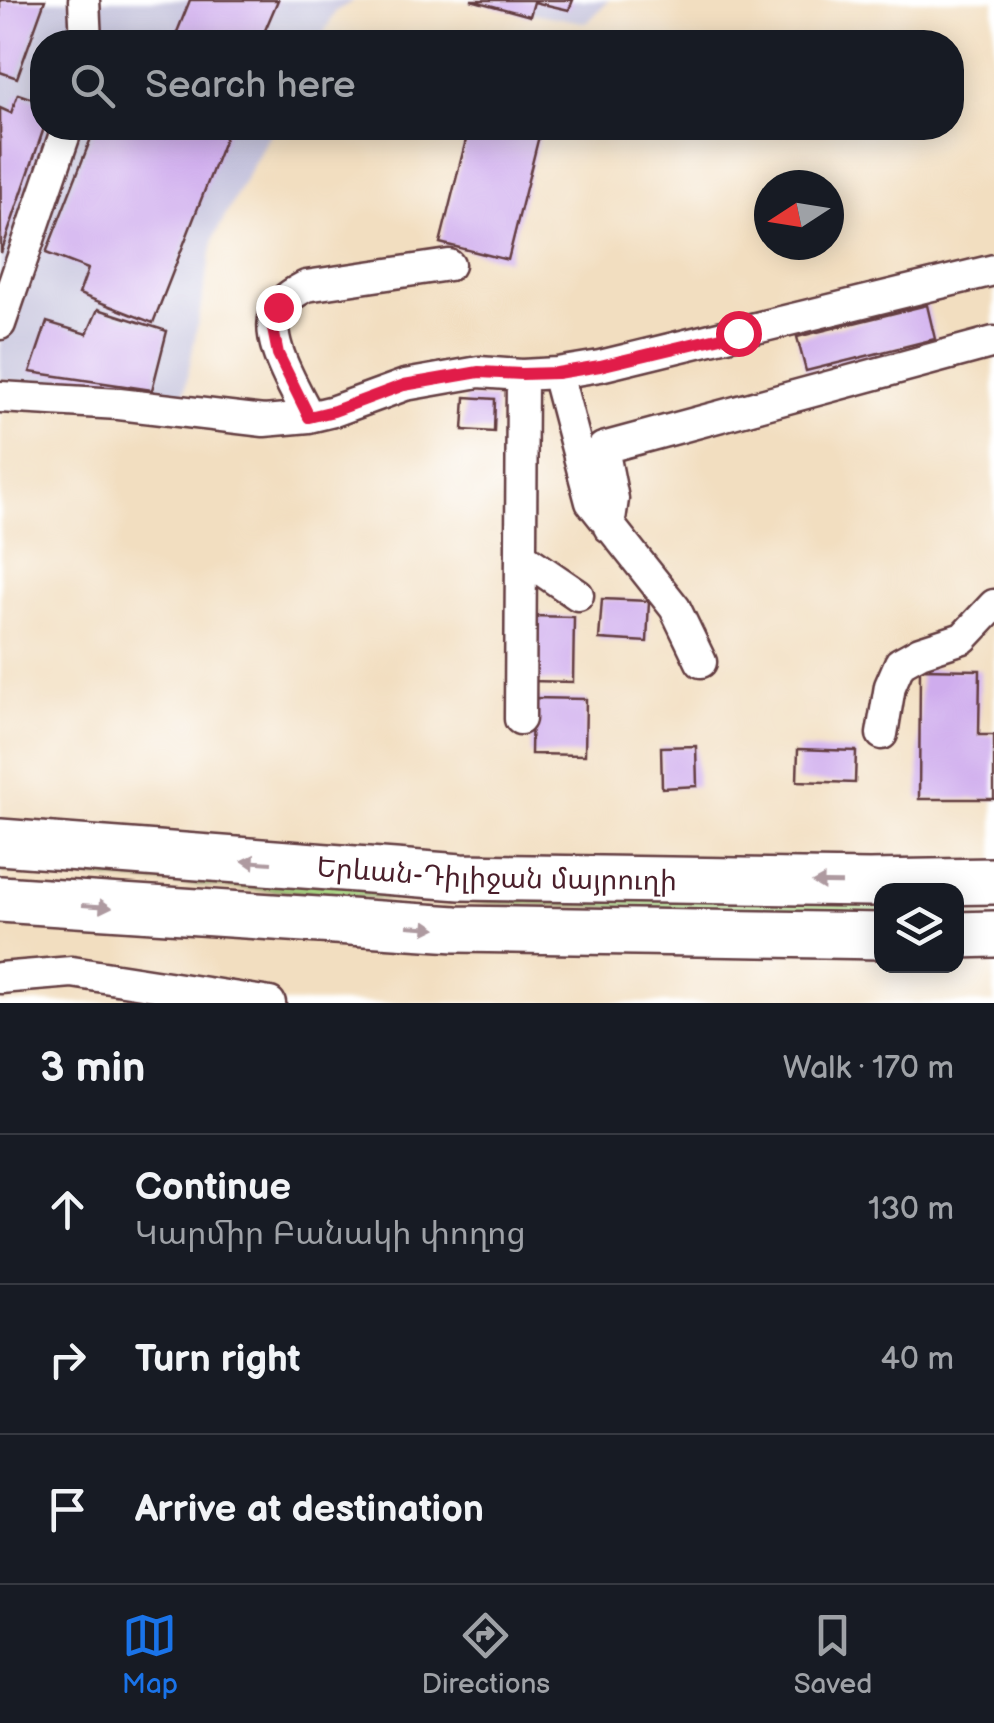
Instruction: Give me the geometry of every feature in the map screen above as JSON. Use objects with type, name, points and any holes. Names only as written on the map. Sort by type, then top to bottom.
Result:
[{"type":"highway","name":"Երևան-Դիլիջան մայրուղի","points":[[0,842],[461,877],[868,884],[994,880]]},
{"type":"highway","name":"Երևան-Դիլիջան մայրուղի","points":[[0,899],[456,929],[874,936]]},
{"type":"highway","points":[[964,935],[994,934]]},
{"type":"street","points":[[84,0],[85,30]]},
{"type":"street","points":[[0,324],[63,140]]},
{"type":"street","points":[[309,417],[278,354],[272,324],[278,307],[306,286],[450,265]]},
{"type":"street","points":[[0,397],[118,404],[264,421],[309,417],[404,385],[479,372],[557,373],[618,362],[994,270]]},
{"type":"street","points":[[609,526],[613,499],[603,448],[994,342]]},
{"type":"street","points":[[557,373],[592,502],[656,580],[675,608],[701,662]]},
{"type":"street","points":[[520,719],[522,374]]},
{"type":"street","points":[[521,556],[578,595]]},
{"type":"street","points":[[882,734],[890,686],[900,663],[963,638],[994,605]]},
{"type":"street","points":[[0,978],[72,972],[270,1003]]},
{"type":"shaded area","points":[[0,0],[355,0],[336,11],[326,30],[30,30],[30,140],[267,140],[214,237],[183,401],[0,380]]},
{"type":"shaded area","points":[[464,0],[609,0],[587,23]]},
{"type":"green space","points":[[0,854],[874,898],[874,918],[349,896],[0,870]]},
{"type":"building","points":[[0,0],[45,0],[34,30],[30,30],[30,42],[17,78],[0,72]]},
{"type":"building","points":[[190,0],[278,0],[265,30],[178,30]]},
{"type":"building","points":[[471,0],[573,0],[569,10],[534,2],[530,16]]},
{"type":"building","points":[[18,94],[30,98],[30,140],[40,140],[1,253],[0,108],[11,113]]},
{"type":"building","points":[[90,140],[224,140],[153,323],[79,294],[88,269],[46,253]]},
{"type":"building","points":[[466,140],[538,140],[508,260],[440,243]]},
{"type":"building","points":[[927,305],[935,339],[806,371],[797,337]]},
{"type":"building","points":[[98,309],[167,331],[152,390],[30,372],[47,322],[87,334]]},
{"type":"building","points":[[465,397],[495,399],[494,432],[463,430]]},
{"type":"building","points":[[602,599],[649,601],[647,642],[599,639]]},
{"type":"building","points":[[531,616],[574,617],[573,682],[530,681]]},
{"type":"building","points":[[920,669],[980,670],[979,735],[994,735],[994,799],[919,799]]},
{"type":"building","points":[[532,698],[586,699],[585,755],[531,754]]},
{"type":"building","points":[[696,746],[697,786],[662,788],[661,747]]},
{"type":"building","points":[[798,749],[856,751],[855,783],[797,781]]},
{"type":"route","points":[[278,307],[272,324],[278,354],[309,417],[404,385],[479,372],[557,373],[738,333]]}]
